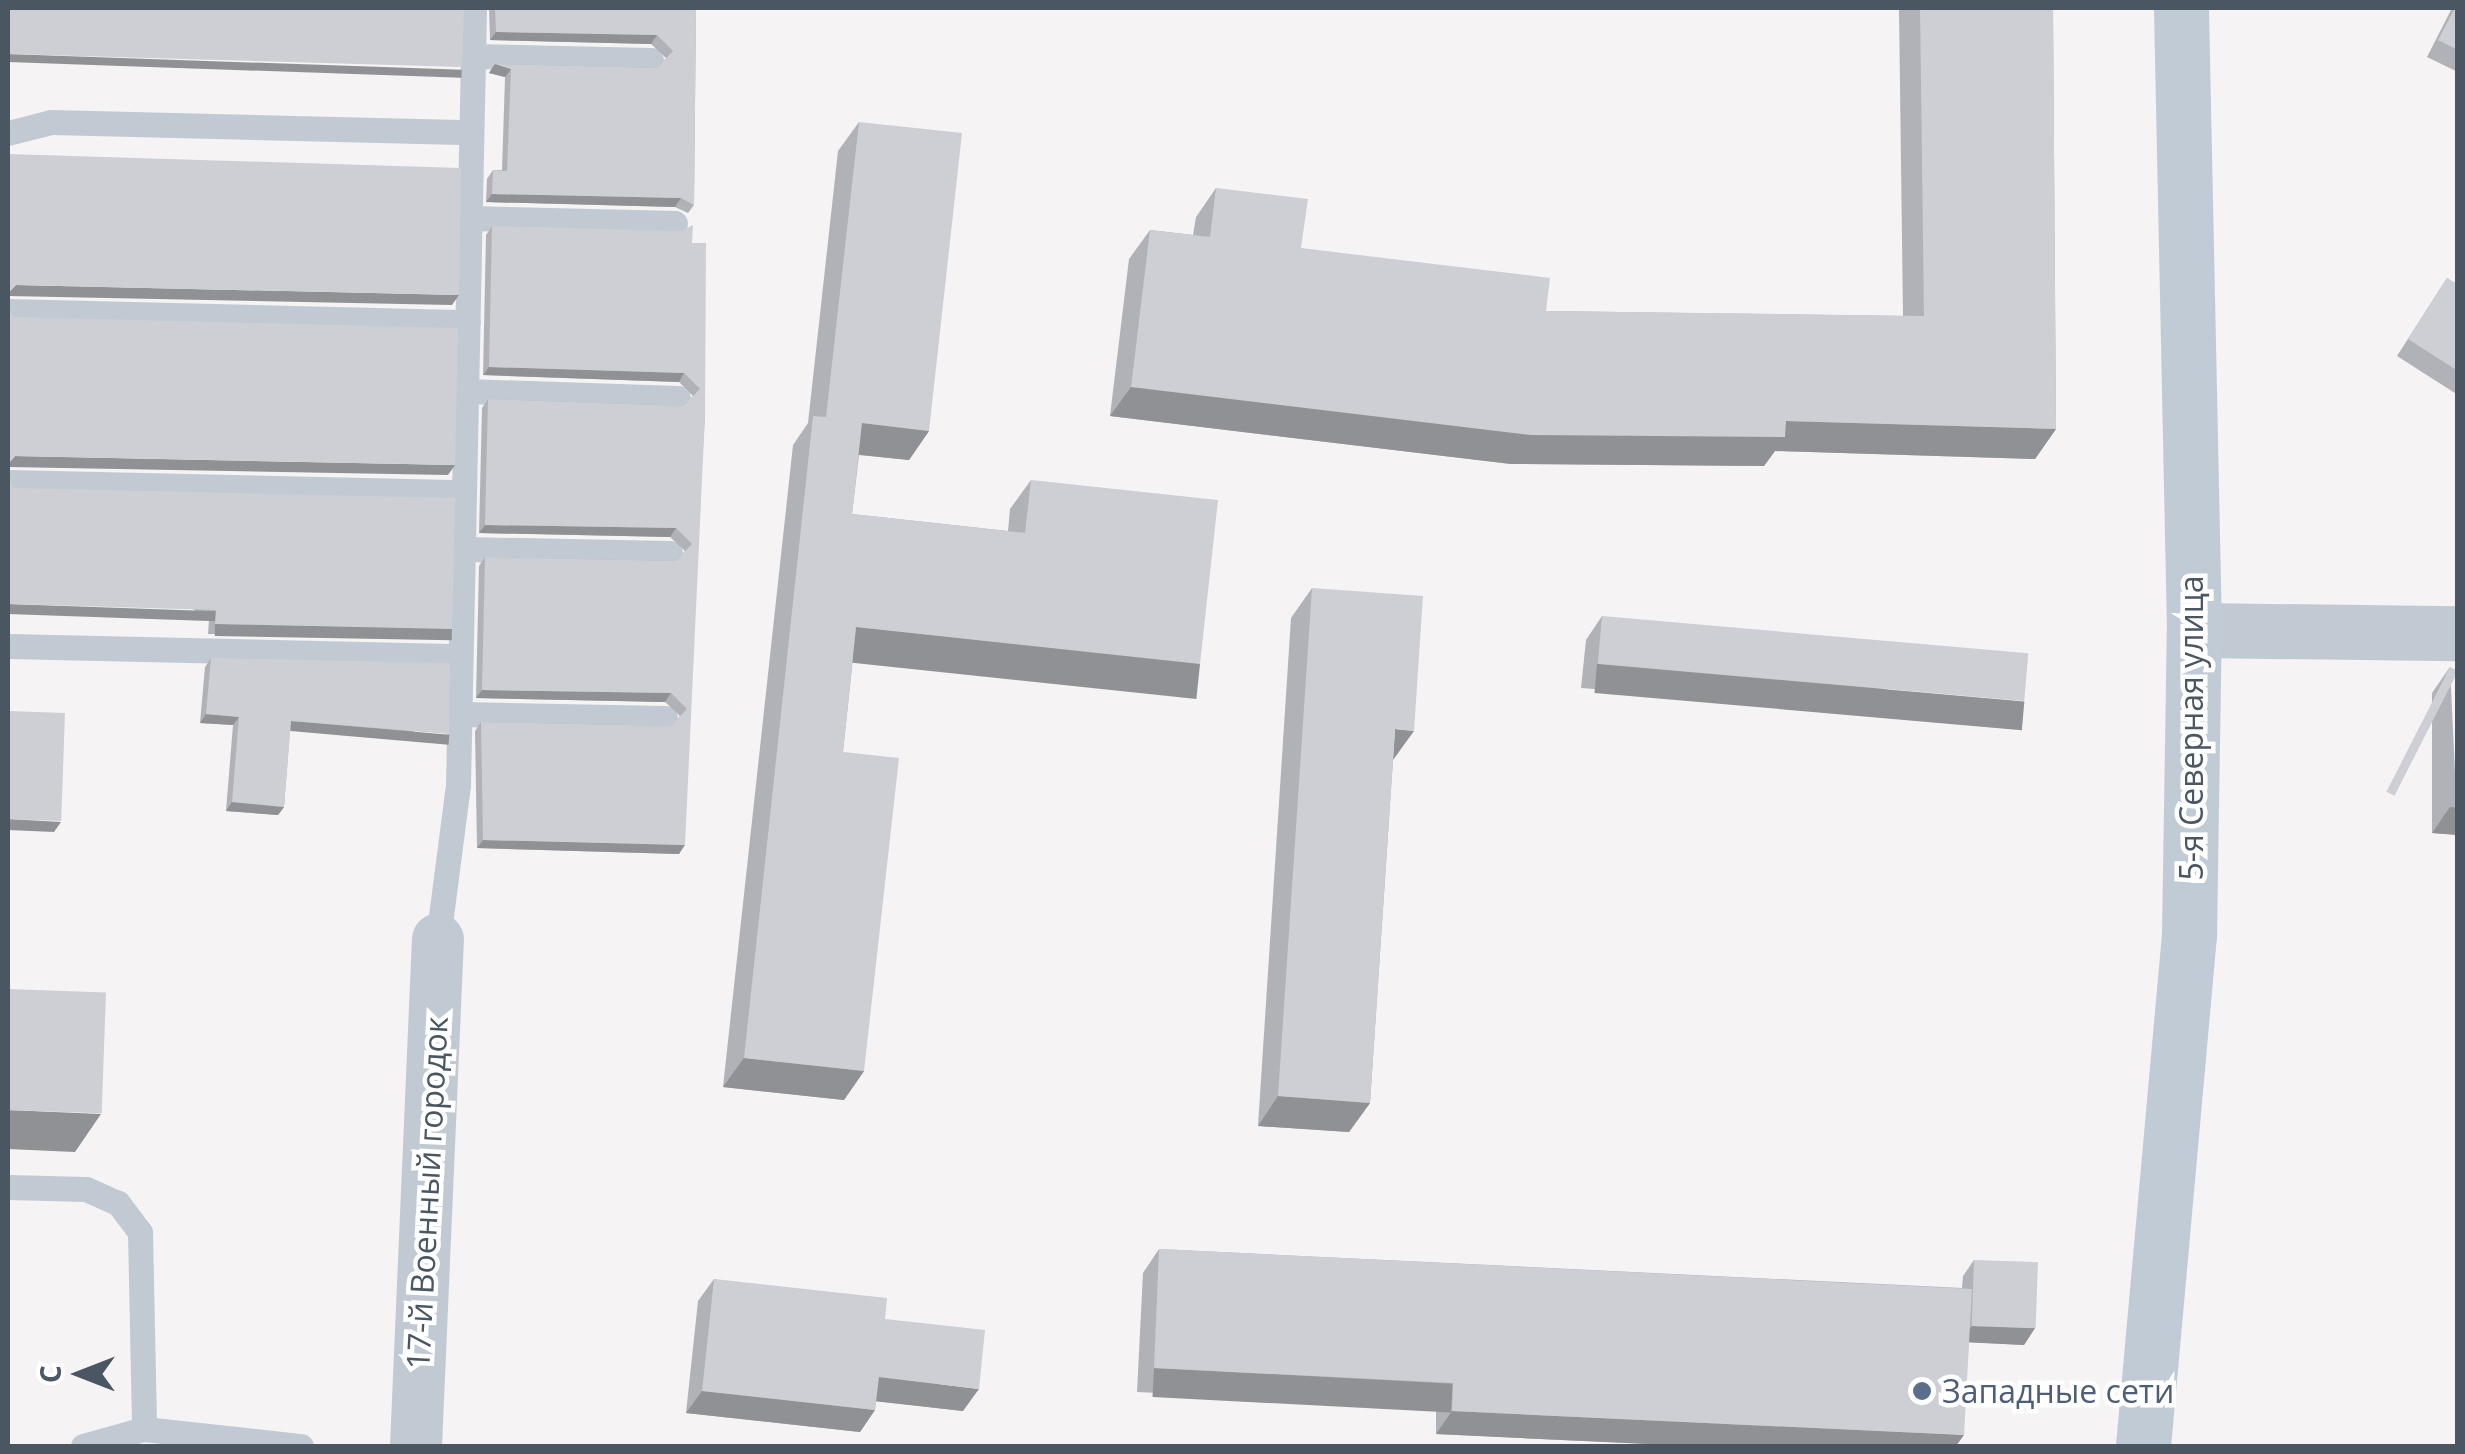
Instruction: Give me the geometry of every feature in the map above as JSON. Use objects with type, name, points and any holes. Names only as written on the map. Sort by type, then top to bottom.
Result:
[{"type":"main road","name":"5-я Северная улица","points":[[2143,1446],[2190,935],[2194,630],[2181,8]]},
{"type":"street","points":[[2194,630],[2458,633]]},
{"type":"street","name":"17-й Военный городок","points":[[416,1446],[438,939]]},
{"type":"lane","points":[[438,939],[460,714],[474,8]]},
{"type":"lane","points":[[473,56],[651,60]]},
{"type":"lane","points":[[8,133],[51,122],[472,132]]},
{"type":"lane","points":[[470,218],[675,223]]},
{"type":"lane","points":[[8,312],[468,322]]},
{"type":"lane","points":[[466,391],[678,398]]},
{"type":"lane","points":[[8,482],[464,492]]},
{"type":"lane","points":[[462,549],[670,553]]},
{"type":"lane","points":[[8,646],[460,656]]},
{"type":"lane","points":[[460,714],[665,718]]},
{"type":"lane","points":[[8,1187],[86,1189],[118,1203],[140,1232],[144,1429]]},
{"type":"lane","points":[[82,1446],[144,1429],[301,1446]]},
{"type":"building","points":[[8,8],[464,8],[462,67],[8,54]]},
{"type":"building","points":[[495,8],[696,8],[694,205],[681,198],[492,194],[493,170],[507,171],[511,69],[495,64],[657,68],[673,51],[657,35],[496,32]]},
{"type":"building","points":[[1920,8],[2053,8],[2056,429],[1786,421],[1785,437],[1531,435],[1131,387],[1150,230],[1210,237],[1216,188],[1308,199],[1301,248],[1550,278],[1546,311],[1924,316]]},
{"type":"building","points":[[2458,8],[2458,50],[2438,40]]},
{"type":"building","points":[[859,122],[962,133],[929,431],[862,423],[852,514],[1025,533],[1031,480],[1218,500],[1200,664],[856,627],[843,752],[899,758],[864,1071],[744,1058],[813,416],[826,417]]},
{"type":"building","points":[[8,154],[461,168],[459,295],[16,285],[8,293]]},
{"type":"building","points":[[693,225],[692,243],[706,243],[705,415],[685,845],[483,840],[481,722],[671,726],[687,709],[671,693],[482,690],[485,557],[676,561],[692,544],[676,528],[485,525],[488,399],[683,406],[700,389],[684,373],[489,367],[492,226],[681,231]]},
{"type":"building","points":[[2447,278],[2458,285],[2458,371],[2408,339]]},
{"type":"building","points":[[8,310],[15,317],[458,328],[455,465],[15,456],[8,464]]},
{"type":"building","points":[[8,481],[15,488],[455,498],[452,629],[215,624],[216,610],[8,604]]},
{"type":"building","points":[[1312,588],[1423,596],[1414,731],[1395,729],[1370,1103],[1278,1096]]},
{"type":"building","points":[[1602,616],[2028,653],[2024,701],[1598,664]]},
{"type":"building","points":[[211,658],[450,663],[449,734],[291,721],[284,807],[232,802],[239,717],[206,714]]},
{"type":"building","points":[[2450,667],[2458,671],[2394,796],[2386,792]]},
{"type":"building","points":[[8,711],[65,713],[61,821],[8,819]]},
{"type":"building","points":[[8,989],[106,992],[102,1113],[8,1110]]},
{"type":"building","points":[[1159,1249],[1972,1289],[1964,1435],[1452,1411],[1453,1383],[1154,1368]]},
{"type":"building","points":[[1974,1260],[2038,1262],[2036,1328],[1972,1326]]},
{"type":"building","points":[[714,1279],[887,1298],[885,1319],[985,1330],[979,1389],[879,1377],[875,1410],[702,1391]]},
{"type":"place","name":"Западные сети","points":[[1922,1391]]}]
